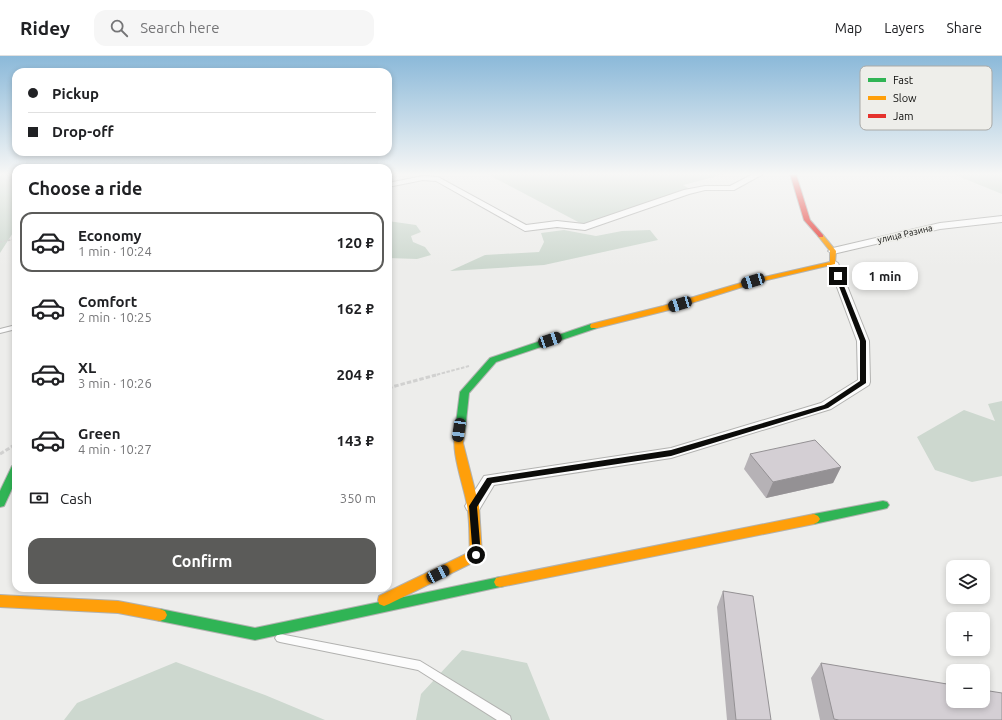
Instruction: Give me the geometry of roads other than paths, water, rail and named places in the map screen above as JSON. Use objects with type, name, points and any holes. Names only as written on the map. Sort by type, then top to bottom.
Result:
[{"type":"street","points":[[483,205],[525,228],[557,224],[585,227],[649,205]]},
{"type":"street","points":[[473,506],[490,480],[671,453],[826,406],[864,382],[863,341],[833,257],[807,220],[802,205]]},
{"type":"street","name":"улица Разина","points":[[833,257],[940,226],[1002,219]]},
{"type":"street","points":[[360,611],[476,555],[473,506],[458,443],[465,392],[493,360],[592,326],[666,308],[833,257]]},
{"type":"street","points":[[0,503],[12,478]]},
{"type":"street","points":[[0,601],[118,607],[255,634],[360,611],[884,505]]},
{"type":"lane","points":[[0,331],[12,328]]},
{"type":"lane","points":[[255,634],[420,666],[506,720]]}]
